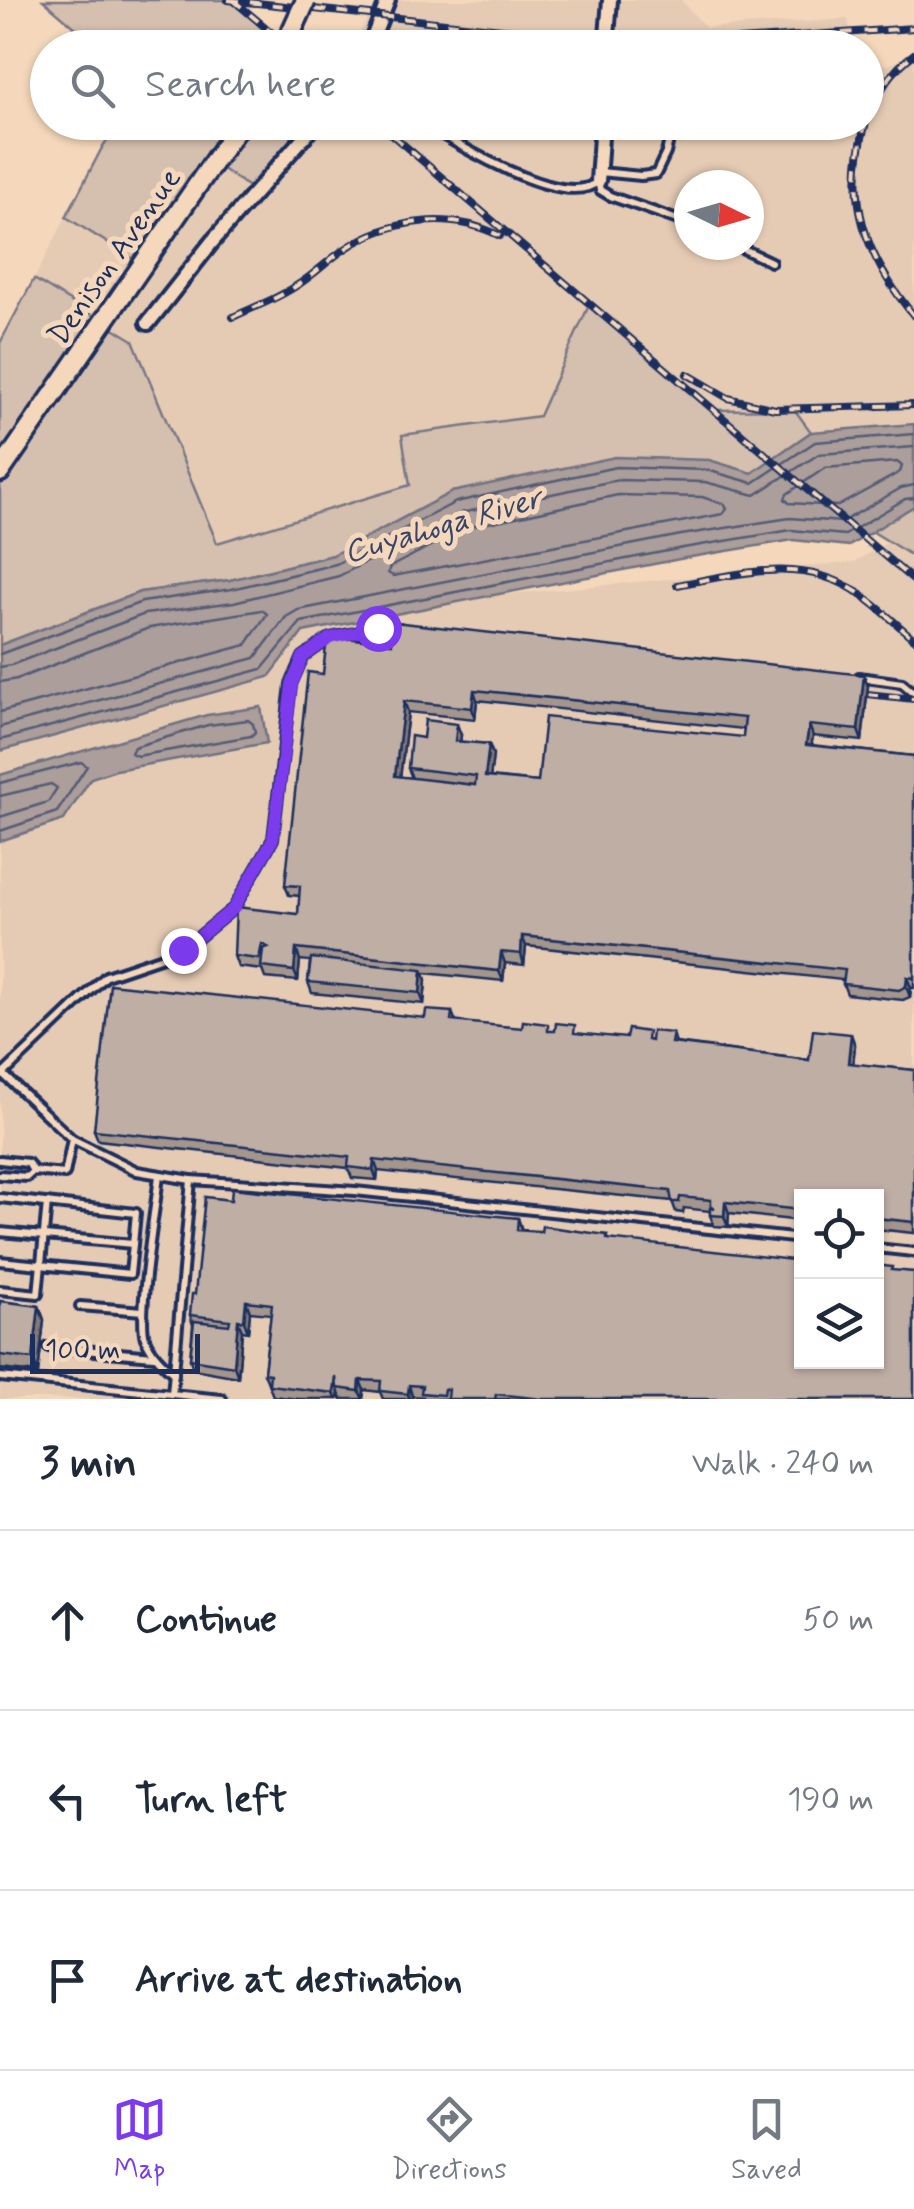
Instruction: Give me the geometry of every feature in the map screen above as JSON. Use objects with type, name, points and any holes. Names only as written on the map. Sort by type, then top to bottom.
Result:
[{"type":"main road","points":[[292,30],[306,0]]},
{"type":"main road","name":"Denison Avenue","points":[[0,472],[229,140]]},
{"type":"street","points":[[376,30],[388,0]]},
{"type":"street","points":[[608,30],[610,0]]},
{"type":"street","points":[[148,323],[301,140]]},
{"type":"street","points":[[599,176],[601,140]]},
{"type":"lane","points":[[450,140],[539,184],[586,188],[599,176],[656,174],[669,140]]},
{"type":"lane","points":[[599,176],[600,190],[610,196],[674,219]]},
{"type":"lane","points":[[764,258],[772,262]]},
{"type":"lane","points":[[414,628],[378,628],[330,638],[303,657],[292,684],[273,839],[234,908],[183,950],[106,976],[2,1076],[72,1139],[137,1171],[191,1180],[355,1191],[794,1239]]},
{"type":"lane","points":[[856,676],[902,683],[914,693]]},
{"type":"lane","points":[[0,1175],[27,1177],[34,1171],[65,1174],[72,1139]]},
{"type":"lane","points":[[0,1160],[28,1163],[34,1171]]},
{"type":"lane","points":[[159,1175],[144,1335],[155,1356],[174,1374]]},
{"type":"lane","points":[[172,1394],[191,1180]]},
{"type":"lane","points":[[0,1198],[136,1213],[130,1274],[0,1261]]},
{"type":"lane","points":[[0,1290],[38,1294],[46,1203]]},
{"type":"lane","points":[[0,1232],[133,1244]]},
{"type":"lane","points":[[884,1249],[914,1252]]},
{"type":"lane","points":[[80,1306],[144,1311]]},
{"type":"lane","points":[[48,1346],[155,1356]]},
{"type":"lane","points":[[0,1377],[222,1399]]},
{"type":"shaded area","points":[[43,0],[233,0],[269,30],[78,30]]},
{"type":"shaded area","points":[[377,0],[681,0],[706,28],[848,19],[850,30],[361,30]]},
{"type":"shaded area","points":[[914,56],[914,424],[811,432],[794,409],[713,410],[540,416],[402,435],[411,485],[217,543],[133,340],[34,279],[66,217],[143,265],[214,163],[257,191],[294,140],[884,140],[884,64]]},
{"type":"shaded area","points":[[107,140],[294,140],[256,192],[215,164],[143,265],[66,217]]},
{"type":"shaded area","points":[[34,279],[133,340],[217,543],[410,485],[402,435],[539,416],[589,305],[712,410],[794,409],[811,432],[752,473],[708,460],[452,492],[333,555],[230,580],[140,592],[0,645],[0,343]]},
{"type":"shaded area","points":[[914,506],[914,557],[870,530]]},
{"type":"shaded area","points":[[890,541],[914,557],[914,1399],[0,1399],[0,751],[269,678],[303,632],[487,596],[854,562]]},
{"type":"water","name":"Cuyahoga River","points":[[914,424],[914,506],[849,546],[793,540],[303,632],[269,677],[0,751],[0,645],[140,592],[230,580],[333,555],[452,492],[615,457],[709,460],[752,473],[811,432]]},
{"type":"water","points":[[261,707],[267,743],[91,778],[64,820],[0,841],[0,775],[207,715]]},
{"type":"building","points":[[394,622],[864,675],[858,730],[809,725],[806,745],[914,756],[914,978],[907,977],[906,986],[899,990],[843,984],[845,970],[522,936],[521,954],[501,952],[499,971],[296,949],[294,971],[261,967],[263,949],[268,947],[262,944],[259,959],[234,956],[236,907],[298,914],[300,886],[285,885],[308,672],[323,674],[327,636],[392,643]],"holes":[[[474,690],[745,718],[743,737],[545,717],[538,782],[485,777],[489,744],[455,741],[457,724],[425,720],[423,738],[411,736],[408,768],[476,776],[475,785],[395,776],[404,701],[472,708]]]},
{"type":"building","points":[[311,958],[422,970],[420,993],[308,982]]},
{"type":"building","points":[[110,984],[425,1018],[426,1010],[452,1012],[451,1021],[522,1028],[523,1021],[548,1024],[548,1031],[555,1031],[556,1023],[575,1025],[574,1033],[626,1038],[628,1029],[648,1032],[647,1040],[651,1041],[652,1031],[673,1033],[671,1043],[809,1060],[813,1030],[851,1034],[848,1063],[914,1070],[914,1222],[884,1219],[884,1189],[794,1189],[794,1209],[725,1202],[724,1216],[710,1215],[710,1208],[715,1209],[711,1200],[680,1197],[679,1202],[672,1202],[670,1191],[374,1160],[373,1170],[348,1167],[349,1157],[94,1130]]},
{"type":"building","points":[[232,1188],[518,1218],[517,1230],[541,1232],[542,1226],[607,1235],[607,1239],[794,1260],[794,1369],[884,1369],[884,1266],[914,1272],[914,1399],[543,1399],[496,1394],[495,1399],[447,1399],[448,1389],[444,1389],[443,1395],[421,1393],[422,1386],[409,1385],[408,1394],[380,1391],[381,1381],[360,1380],[359,1391],[337,1388],[336,1377],[334,1393],[269,1385],[270,1374],[264,1373],[272,1304],[246,1301],[244,1321],[238,1320],[234,1366],[190,1359],[194,1321],[229,1325],[230,1320],[190,1315],[205,1197],[231,1200]]},
{"type":"building","points":[[0,1301],[39,1306],[33,1359],[0,1355]]},
{"type":"railway","points":[[228,0],[512,30]]},
{"type":"railway","points":[[233,0],[269,30]]},
{"type":"railway","points":[[884,30],[914,28]]},
{"type":"railway","points":[[884,86],[914,54]]},
{"type":"railway","points":[[398,140],[914,581]]},
{"type":"railway","points":[[862,140],[857,177],[863,226],[883,271],[914,316]]},
{"type":"railway","points":[[233,317],[289,291],[345,249],[381,231],[441,221],[481,228],[500,236]]},
{"type":"railway","points":[[687,374],[728,398],[775,409],[914,405]]},
{"type":"railway","points":[[677,585],[770,571],[816,575],[860,594],[914,639]]},
{"type":"railway","points":[[867,694],[914,699]]},
{"type":"route","points":[[183,950],[234,908],[273,839],[292,684],[303,657],[330,638],[378,628]]}]
